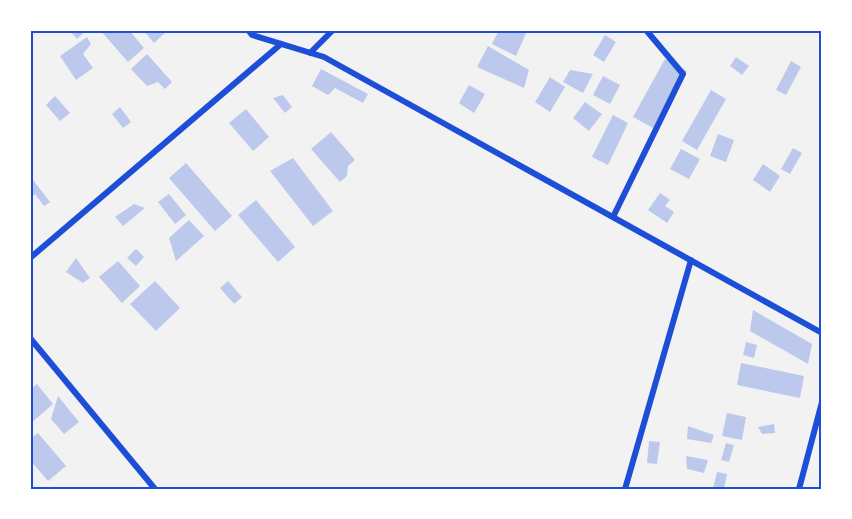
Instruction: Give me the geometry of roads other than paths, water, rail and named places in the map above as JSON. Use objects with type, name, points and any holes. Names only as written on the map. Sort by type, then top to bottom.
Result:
[{"type":"street","points":[[248,30],[252,35],[324,57],[822,333]]},
{"type":"street","points":[[310,53],[333,30]]},
{"type":"street","points":[[613,217],[683,74],[646,30]]},
{"type":"street","points":[[30,258],[281,44]]},
{"type":"street","points":[[625,489],[691,260]]},
{"type":"street","points":[[30,338],[155,489]]},
{"type":"street","points":[[799,489],[822,402]]}]
